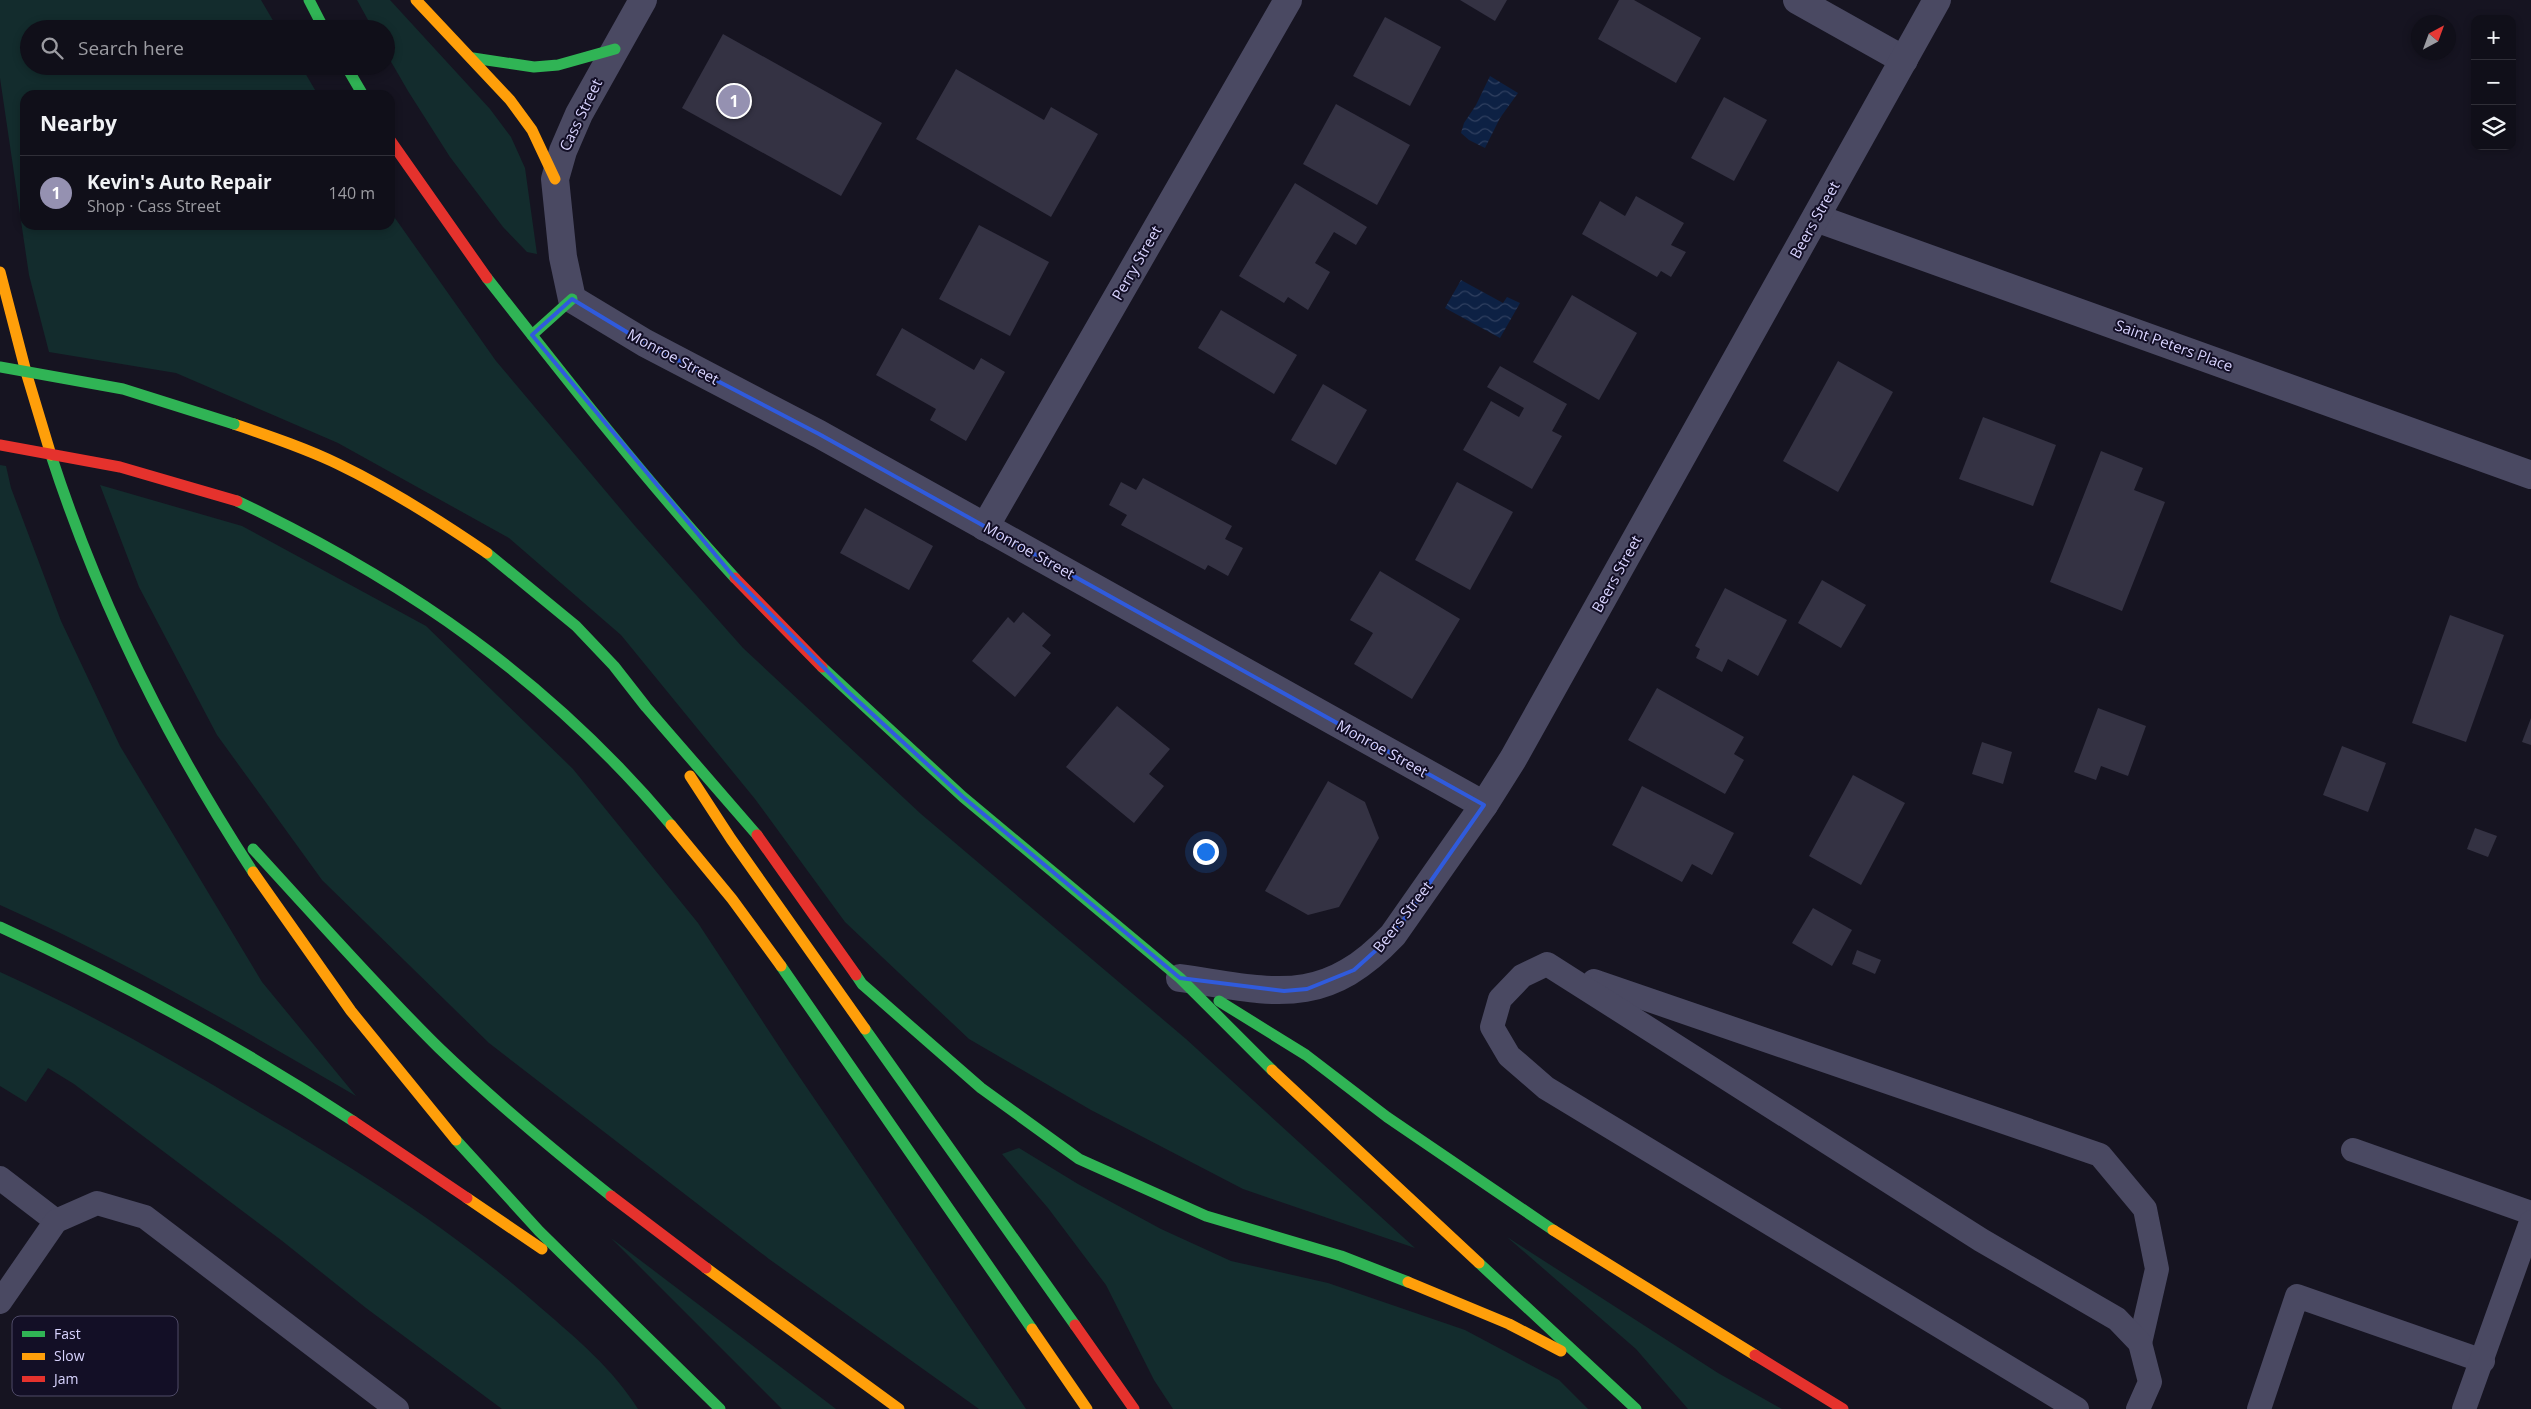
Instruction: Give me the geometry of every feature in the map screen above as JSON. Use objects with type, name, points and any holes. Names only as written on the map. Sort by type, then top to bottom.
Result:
[{"type":"highway","points":[[309,0],[319,20]]},
{"type":"highway","points":[[416,0],[473,58],[522,115],[539,144],[555,179]]},
{"type":"highway","points":[[473,58],[534,67],[558,65],[615,49]]},
{"type":"highway","points":[[351,75],[360,90]]},
{"type":"highway","points":[[395,147],[445,220],[532,335],[670,504],[734,577],[795,640],[853,697],[956,790],[1180,978],[1288,1086],[1636,1409]]},
{"type":"highway","points":[[0,272],[20,353],[72,516],[132,660],[204,796],[296,937],[391,1062],[486,1174],[720,1409]]},
{"type":"highway","points":[[532,335],[572,299]]},
{"type":"highway","points":[[0,367],[123,389],[286,442],[338,464],[439,520],[492,556],[576,626],[614,666],[646,707],[750,825],[862,984],[982,1088],[1080,1159],[1206,1216],[1341,1256],[1441,1294],[1509,1324],[1594,1368]]},
{"type":"highway","points":[[0,445],[104,461],[176,480],[238,501],[286,524],[384,578],[483,645],[532,686],[621,769],[720,884],[764,940],[1087,1409]]},
{"type":"highway","points":[[646,707],[726,832],[1134,1409]]},
{"type":"highway","points":[[204,796],[418,1026],[514,1116],[567,1161],[674,1244],[899,1409]]},
{"type":"highway","points":[[0,927],[114,982],[260,1063],[379,1139],[594,1284]]},
{"type":"highway","points":[[1180,978],[1306,1055],[1387,1117],[1564,1238],[1843,1409]]},
{"type":"street","name":"Cass Street","points":[[572,299],[562,257],[555,179],[567,142],[615,49],[643,0]]},
{"type":"street","name":"Perry Street","points":[[985,527],[1288,0]]},
{"type":"street","points":[[1797,0],[1904,60]]},
{"type":"street","name":"Beers Street","points":[[1180,978],[1284,991],[1308,989],[1354,970],[1375,954],[1393,935],[1484,805],[1513,759],[1937,0]]},
{"type":"street","name":"Saint Peters Place","points":[[1816,218],[2531,475]]},
{"type":"street","name":"Monroe Street","points":[[572,299],[645,342],[819,434],[1484,805]]},
{"type":"lane","points":[[2077,1409],[1546,1088],[1510,1056],[1492,1027],[1500,999],[1522,976],[1547,964],[1981,1240],[2117,1319],[2140,1343]]},
{"type":"lane","points":[[1554,968],[2100,1155],[2145,1209],[2158,1269],[2140,1343],[2150,1382],[2138,1409]]},
{"type":"lane","points":[[2353,1150],[2531,1213]]},
{"type":"lane","points":[[0,1178],[56,1221]]},
{"type":"lane","points":[[0,1302],[56,1221],[97,1203],[145,1217],[397,1409]]},
{"type":"lane","points":[[2464,1409],[2483,1361],[2531,1222]]},
{"type":"lane","points":[[2258,1409],[2297,1296],[2483,1361]]},
{"type":"highlighted area","points":[[572,299],[645,343],[819,434],[1484,805],[1393,935],[1354,970],[1307,989],[1284,991],[1180,978],[963,797],[846,690],[734,577],[532,335]]},
{"type":"green space","points":[[0,0],[261,0],[273,20],[20,20],[20,75],[306,75],[315,90],[20,90],[20,214],[0,78]]},
{"type":"green space","points":[[357,0],[390,0],[490,109],[511,137],[525,168],[537,254],[527,252],[503,227],[450,157],[408,91],[395,69],[395,20],[368,20]]},
{"type":"green space","points":[[395,218],[496,361],[635,526],[743,648],[921,814],[1186,1039],[1415,1248],[1243,1189],[1091,1110],[969,1039],[845,922],[755,799],[621,635],[509,538],[338,443],[176,373],[49,352],[29,275],[22,230],[395,230]]},
{"type":"green space","points":[[0,465],[6,466],[11,488],[61,621],[120,746],[262,982],[356,1096],[225,1020],[137,972],[92,948],[0,905]]},
{"type":"green space","points":[[100,485],[242,526],[426,626],[573,769],[698,923],[790,1063],[1026,1409],[979,1409],[769,1259],[489,1043],[322,880],[217,735],[139,587]]},
{"type":"green space","points":[[0,972],[99,1021],[163,1056],[332,1156],[440,1227],[508,1280],[568,1331],[606,1368],[638,1409],[502,1409],[366,1308],[281,1240],[74,1084],[48,1068],[26,1102],[0,1086]]},
{"type":"green space","points":[[1019,1148],[1078,1184],[1161,1229],[1231,1261],[1328,1283],[1465,1330],[1559,1380],[1588,1409],[1173,1409],[1154,1380],[1106,1285],[1048,1208],[1002,1154]]},
{"type":"green space","points":[[1507,1237],[1718,1373],[1782,1409],[1688,1409],[1636,1349]]},
{"type":"green space","points":[[611,1238],[836,1409],[782,1409]]},
{"type":"water","points":[[1490,76],[1518,93],[1500,118],[1485,148],[1469,140],[1461,133],[1464,123],[1476,105]]},
{"type":"water","points":[[1461,280],[1503,303],[1507,297],[1520,303],[1500,338],[1445,308]]},
{"type":"building","points":[[1460,0],[1507,0],[1495,21]]},
{"type":"building","points":[[1619,0],[1634,0],[1701,38],[1676,83],[1598,39]]},
{"type":"building","points":[[1385,17],[1441,47],[1410,106],[1353,76]]},
{"type":"building","points":[[723,34],[882,123],[841,196],[682,108]]},
{"type":"building","points":[[956,69],[1044,120],[1051,107],[1098,134],[1051,217],[916,139]]},
{"type":"building","points":[[1724,97],[1767,120],[1734,181],[1691,158]]},
{"type":"building","points":[[1336,104],[1410,145],[1377,205],[1303,164]]},
{"type":"building","points":[[1295,183],[1367,227],[1356,245],[1334,232],[1315,263],[1330,272],[1308,310],[1288,297],[1284,303],[1239,276]]},
{"type":"building","points":[[1636,196],[1684,223],[1671,245],[1686,252],[1671,277],[1661,271],[1657,277],[1582,234],[1600,201],[1625,216]]},
{"type":"building","points":[[979,225],[1049,262],[1010,336],[939,299]]},
{"type":"building","points":[[1572,295],[1637,333],[1599,400],[1533,362]]},
{"type":"building","points":[[1221,310],[1297,355],[1274,394],[1198,348]]},
{"type":"building","points":[[902,328],[974,370],[981,358],[1005,372],[966,441],[930,420],[936,409],[876,375]]},
{"type":"building","points":[[1838,361],[1893,392],[1838,492],[1783,461]]},
{"type":"building","points":[[1500,366],[1567,404],[1552,431],[1562,436],[1532,489],[1463,450],[1491,401],[1519,417],[1524,408],[1487,387]]},
{"type":"building","points":[[1323,384],[1367,410],[1336,465],[1291,440]]},
{"type":"building","points":[[1983,417],[2056,445],[2033,506],[1959,479]]},
{"type":"building","points":[[2101,451],[2143,468],[2134,490],[2165,502],[2122,611],[2050,582]]},
{"type":"building","points":[[1143,478],[1232,526],[1225,539],[1243,548],[1228,576],[1208,565],[1205,570],[1121,525],[1127,515],[1109,505],[1121,482],[1136,490]]},
{"type":"building","points":[[1457,482],[1513,512],[1470,590],[1415,560]]},
{"type":"building","points":[[865,508],[933,546],[909,590],[840,553]]},
{"type":"building","points":[[1380,571],[1460,619],[1412,699],[1354,664],[1373,633],[1350,620]]},
{"type":"building","points":[[1822,580],[1866,605],[1841,648],[1798,623]]},
{"type":"building","points":[[1725,588],[1787,620],[1758,676],[1728,659],[1722,672],[1696,658],[1700,649],[1695,646]]},
{"type":"building","points":[[1023,612],[1051,635],[1042,646],[1051,653],[1015,697],[972,661],[1008,617],[1014,623]]},
{"type":"building","points":[[2450,615],[2504,635],[2466,742],[2412,723]]},
{"type":"building","points":[[1657,688],[1744,737],[1734,754],[1744,760],[1725,794],[1628,740]]},
{"type":"building","points":[[1117,706],[1170,749],[1149,774],[1164,786],[1134,823],[1066,767]]},
{"type":"building","points":[[2098,708],[2146,726],[2128,776],[2101,766],[2096,780],[2074,772]]},
{"type":"building","points":[[2531,718],[2531,745],[2522,742]]},
{"type":"building","points":[[1982,742],[2012,752],[2003,784],[1972,774]]},
{"type":"building","points":[[2342,746],[2386,763],[2368,812],[2323,795]]},
{"type":"building","points":[[1853,775],[1905,803],[1861,885],[1809,856]]},
{"type":"building","points":[[1328,781],[1365,802],[1379,838],[1339,907],[1308,915],[1265,891]]},
{"type":"building","points":[[1642,786],[1734,833],[1712,875],[1692,864],[1682,882],[1612,845]]},
{"type":"building","points":[[2475,828],[2497,836],[2488,857],[2467,849]]},
{"type":"building","points":[[1813,908],[1852,930],[1832,966],[1792,943]]},
{"type":"building","points":[[1857,950],[1881,960],[1875,974],[1852,964]]},
{"type":"traffic: fast","points":[[309,0],[319,20]]},
{"type":"traffic: fast","points":[[473,58],[534,67],[558,65],[615,49]]},
{"type":"traffic: fast","points":[[351,75],[360,90]]},
{"type":"traffic: fast","points":[[487,278],[639,468],[735,578]]},
{"type":"traffic: fast","points":[[532,335],[572,299]]},
{"type":"traffic: fast","points":[[0,367],[123,389],[234,424]]},
{"type":"traffic: fast","points":[[51,455],[91,564],[138,670],[192,773],[253,872]]},
{"type":"traffic: fast","points":[[237,501],[359,565],[417,601],[472,639],[525,680],[576,725],[624,773],[671,825]]},
{"type":"traffic: fast","points":[[487,553],[576,626],[614,666],[646,707],[757,835]]},
{"type":"traffic: fast","points":[[822,667],[963,797],[1180,978],[1272,1070]]},
{"type":"traffic: fast","points":[[253,849],[368,975],[439,1048],[523,1124],[611,1196]]},
{"type":"traffic: fast","points":[[0,927],[46,948],[181,1017],[268,1067],[353,1121]]},
{"type":"traffic: fast","points":[[781,966],[1032,1329]]},
{"type":"traffic: fast","points":[[856,975],[862,984],[981,1088],[1079,1159],[1206,1216],[1341,1256],[1408,1282]]},
{"type":"traffic: fast","points":[[1219,1001],[1306,1055],[1387,1117],[1553,1230]]},
{"type":"traffic: fast","points":[[865,1029],[1075,1325]]},
{"type":"traffic: fast","points":[[456,1140],[539,1231],[720,1409]]},
{"type":"traffic: fast","points":[[1479,1263],[1636,1409]]},
{"type":"traffic: slow","points":[[416,0],[510,100],[532,130],[555,179]]},
{"type":"traffic: slow","points":[[0,272],[26,372],[51,455]]},
{"type":"traffic: slow","points":[[234,424],[300,447],[357,474],[414,506],[487,553]]},
{"type":"traffic: slow","points":[[690,776],[731,839],[865,1029]]},
{"type":"traffic: slow","points":[[671,825],[732,899],[781,966]]},
{"type":"traffic: slow","points":[[253,872],[351,1011],[456,1140]]},
{"type":"traffic: slow","points":[[1272,1070],[1479,1263]]},
{"type":"traffic: slow","points":[[467,1198],[542,1249]]},
{"type":"traffic: slow","points":[[1553,1230],[1755,1355]]},
{"type":"traffic: slow","points":[[706,1268],[899,1409]]},
{"type":"traffic: slow","points":[[1408,1282],[1509,1324],[1561,1351]]},
{"type":"traffic: slow","points":[[1032,1329],[1087,1409]]},
{"type":"traffic: jam","points":[[395,147],[487,278]]},
{"type":"traffic: jam","points":[[0,445],[120,467],[237,501]]},
{"type":"traffic: jam","points":[[735,578],[822,667]]},
{"type":"traffic: jam","points":[[757,835],[856,975]]},
{"type":"traffic: jam","points":[[353,1121],[467,1198]]},
{"type":"traffic: jam","points":[[611,1196],[706,1268]]},
{"type":"traffic: jam","points":[[1075,1325],[1134,1409]]},
{"type":"traffic: jam","points":[[1755,1355],[1843,1409]]},
{"type":"place","name":"Kevin's Auto Repair","points":[[734,101]]}]
